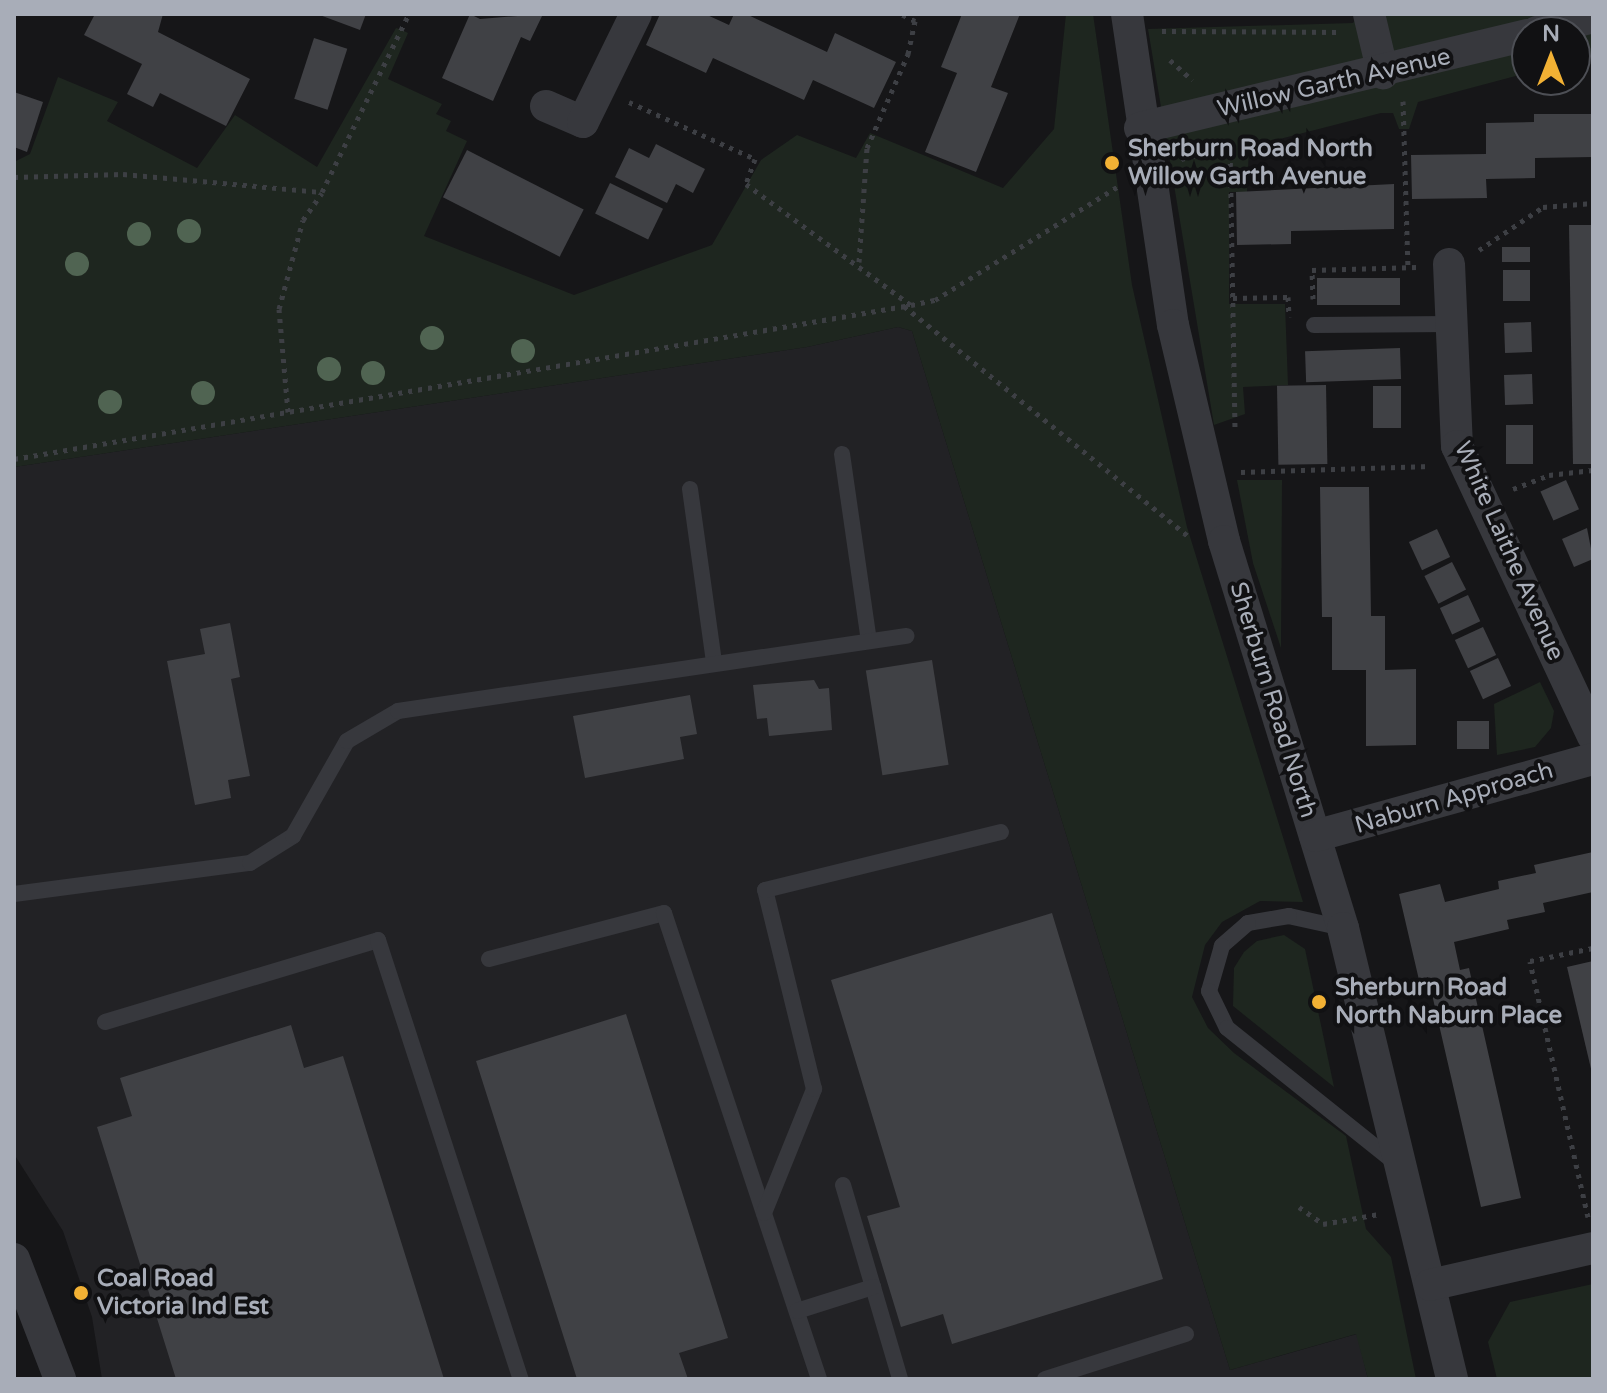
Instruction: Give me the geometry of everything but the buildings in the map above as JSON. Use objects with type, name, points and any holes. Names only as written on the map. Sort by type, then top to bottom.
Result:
[{"type":"street","points":[[546,106],[583,122],[636,14]]},
{"type":"street","name":"Sherburn Road North","points":[[1127,14],[1146,169],[1173,325],[1224,541],[1343,928],[1452,1379]]},
{"type":"street","points":[[1370,16],[1393,86]]},
{"type":"street","name":"Willow Garth Avenue","points":[[1140,128],[1212,112],[1393,86],[1511,41]]},
{"type":"street","name":"White Laithe Avenue","points":[[1449,264],[1457,446],[1593,736]]},
{"type":"street","name":"Naburn Approach","points":[[1315,836],[1593,759]]},
{"type":"street","points":[[1430,1285],[1591,1237]]},
{"type":"street","points":[[14,1259],[60,1379]]},
{"type":"lane","points":[[1314,325],[1452,324]]},
{"type":"lane","points":[[842,454],[869,641]]},
{"type":"lane","points":[[690,489],[714,663]]},
{"type":"lane","points":[[14,894],[250,863],[293,836],[347,741],[398,711],[906,636]]},
{"type":"lane","points":[[764,1213],[814,1089],[765,890],[1001,832]]},
{"type":"lane","points":[[489,959],[664,913],[819,1379]]},
{"type":"lane","points":[[1343,928],[1289,916],[1248,923],[1222,946],[1209,991],[1227,1028],[1401,1168]]},
{"type":"lane","points":[[105,1022],[378,940],[521,1379]]},
{"type":"lane","points":[[843,1185],[900,1379]]},
{"type":"lane","points":[[797,1311],[873,1287]]},
{"type":"lane","points":[[1045,1379],[1186,1334]]},
{"type":"path","points":[[288,412],[279,309],[303,220],[322,192],[409,14]]},
{"type":"path","points":[[859,263],[867,148],[908,54],[915,21],[901,14]]},
{"type":"path","points":[[1236,442],[1231,146],[1212,112],[1154,31],[1344,32],[1370,16]]},
{"type":"path","points":[[1393,86],[1408,268]]},
{"type":"path","points":[[600,88],[755,159],[746,184],[859,263],[900,301],[1174,529],[1224,541]]},
{"type":"path","points":[[14,459],[935,300],[1146,169]]},
{"type":"path","points":[[14,177],[123,174],[322,192]]},
{"type":"path","points":[[1233,298],[1288,297],[1290,324],[1314,325]]},
{"type":"path","points":[[1236,457],[1236,472],[1466,465]]},
{"type":"path","points":[[1483,501],[1549,475],[1593,470]]},
{"type":"path","points":[[1591,1237],[1530,961],[1593,948]]},
{"type":"path","points":[[1299,1207],[1323,1224],[1411,1208]]},
{"type":"shaded area","points":[[1066,14],[1093,14],[1132,285],[1187,527],[1303,902],[1260,901],[1222,922],[1205,945],[1192,997],[1208,1028],[1234,1053],[1346,1136],[1366,1229],[1391,1257],[1416,1379],[1368,1379],[1356,1334],[1230,1370],[912,331],[898,327],[807,347],[14,467],[14,162],[30,154],[58,77],[118,102],[107,121],[197,168],[235,115],[317,167],[396,28],[402,30],[408,33],[388,79],[442,104],[436,114],[451,121],[446,131],[467,141],[424,236],[574,295],[712,245],[761,160],[797,135],[856,158],[870,133],[1003,188],[1054,129]]},
{"type":"shaded area","points":[[1359,14],[1593,14],[1593,56],[1591,16],[1511,16],[1511,77],[1418,102],[1409,129],[1399,129],[1393,113],[1381,113],[1249,147],[1247,192],[1229,192],[1229,304],[1285,304],[1288,385],[1243,387],[1245,414],[1214,425],[1148,29],[1353,23]]},
{"type":"shaded area","points":[[898,327],[912,331],[1230,1370],[1357,1334],[1368,1379],[102,1379],[92,1317],[63,1231],[14,1154],[14,467],[807,347]]},
{"type":"shaded area","points":[[1237,480],[1282,480],[1281,648],[1253,563]]},
{"type":"shaded area","points":[[1540,682],[1554,711],[1551,728],[1535,747],[1497,755],[1494,704]]},
{"type":"shaded area","points":[[1284,935],[1305,949],[1334,1087],[1233,1006],[1234,968],[1244,952],[1257,941]]},
{"type":"shaded area","points":[[1593,1284],[1593,1379],[1497,1379],[1488,1342],[1510,1302]]},
{"type":"place","name":"Sherburn Road North Willow Garth Avenue","points":[[1112,163]]},
{"type":"place","name":"Sherburn Road North Naburn Place","points":[[1319,1002]]},
{"type":"place","name":"Coal Road Victoria Ind Est","points":[[81,1293]]}]
